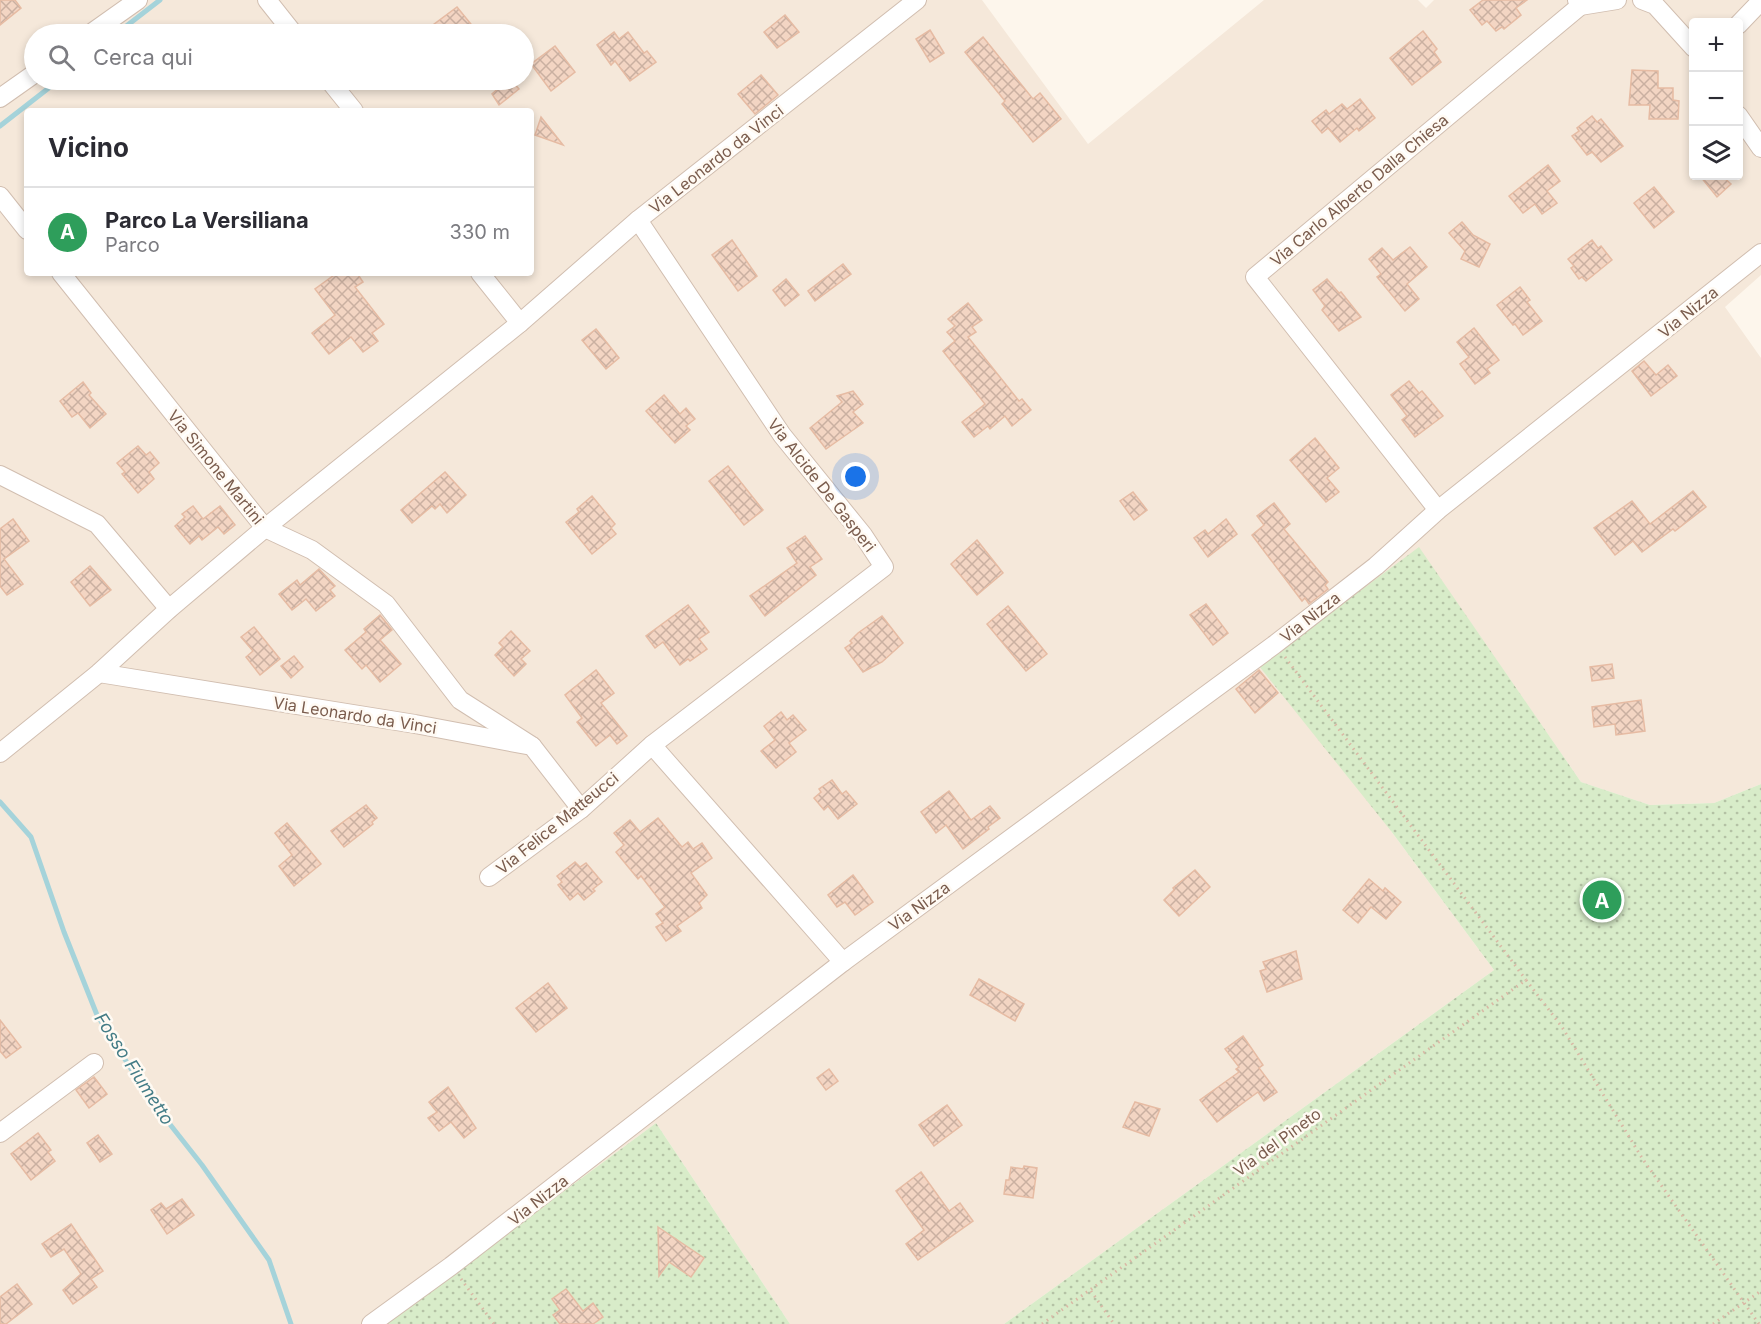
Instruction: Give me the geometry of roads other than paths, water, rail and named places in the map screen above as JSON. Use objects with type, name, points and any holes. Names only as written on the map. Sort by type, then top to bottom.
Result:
[{"type":"street","points":[[104,24],[138,0]]},
{"type":"street","points":[[267,0],[286,24]]},
{"type":"street","name":"Via Leonardo da Vinci","points":[[0,753],[99,673],[169,609],[265,528],[520,323],[638,219],[918,0]]},
{"type":"street","points":[[1579,3],[1617,0]]},
{"type":"street","points":[[1642,0],[1655,5],[1689,42]]},
{"type":"street","points":[[1743,20],[1761,1]]},
{"type":"street","name":"Via Carlo Alberto Dalla Chiesa","points":[[1438,510],[1255,277],[1579,3]]},
{"type":"street","points":[[0,98],[24,81]]},
{"type":"street","points":[[337,90],[352,108]]},
{"type":"street","points":[[1743,122],[1761,148]]},
{"type":"street","points":[[0,196],[24,226]]},
{"type":"street","name":"Via Alcide De Gasperi","points":[[638,219],[782,435],[863,535],[884,567],[652,745]]},
{"type":"street","name":"Via Nizza","points":[[371,1324],[451,1266],[843,962],[1274,645],[1376,566],[1438,510],[1761,253]]},
{"type":"street","name":"Via Simone Martini","points":[[63,276],[265,528],[312,550],[386,604],[460,700],[532,746]]},
{"type":"street","points":[[482,276],[520,323]]},
{"type":"street","points":[[0,475],[97,524],[169,609]]},
{"type":"street","name":"Via Leonardo da Vinci","points":[[99,673],[415,724],[532,746]]},
{"type":"street","points":[[652,745],[843,962]]},
{"type":"street","name":"Via Felice Matteucci","points":[[489,877],[581,809],[652,745]]},
{"type":"street","points":[[532,746],[581,809]]},
{"type":"street","points":[[0,1133],[94,1063]]},
{"type":"waterway","points":[[129,24],[160,0]]},
{"type":"waterway","points":[[0,126],[46,90]]},
{"type":"waterway","name":"Fosso Fiumetto","points":[[0,802],[31,837],[64,932],[97,1015],[150,1099],[202,1165],[269,1260],[291,1324]]},
{"type":"place","name":"Parco La Versiliana","points":[[1602,900]]}]
